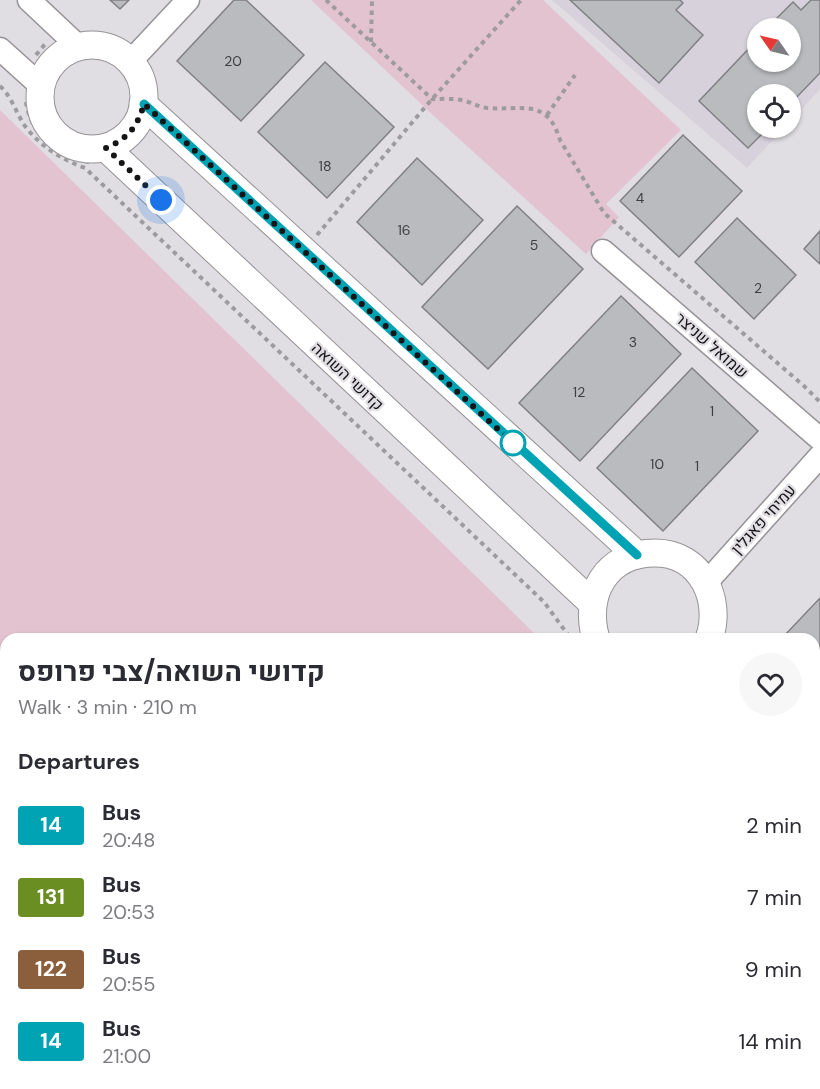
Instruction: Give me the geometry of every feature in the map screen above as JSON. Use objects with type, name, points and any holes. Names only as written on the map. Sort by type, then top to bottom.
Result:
[{"type":"street","points":[[29,0],[79,47]]},
{"type":"street","points":[[130,62],[188,0]]},
{"type":"street","points":[[93,45],[107,47],[120,53],[130,62],[139,75],[144,104],[140,118],[120,142],[106,148],[88,150],[70,145],[56,136],[45,121],[40,104],[41,86],[46,72],[54,61],[65,52],[93,45]]},
{"type":"street","points":[[0,49],[41,86]]},
{"type":"street","points":[[144,104],[637,555]]},
{"type":"street","name":"קדושי השואה","points":[[106,148],[592,603]]},
{"type":"street","name":"שמואל שניצר","points":[[603,251],[820,439]]},
{"type":"street","name":"עמיחי פאגלין","points":[[706,583],[820,456]]},
{"type":"street","points":[[594,633],[591,624],[592,603],[598,587],[608,573],[621,562],[637,555],[657,553],[676,557],[693,568],[706,583],[713,604],[717,633]]},
{"type":"path","points":[[326,0],[432,99],[463,100],[484,108],[536,109],[547,115],[556,126],[560,140],[604,213],[820,402]]},
{"type":"path","points":[[371,42],[372,0]]},
{"type":"path","points":[[303,251],[432,99],[521,0]]},
{"type":"path","points":[[547,115],[575,75]]},
{"type":"path","points":[[0,86],[26,126],[42,144],[62,160],[86,168],[544,602],[567,633]]},
{"type":"shaded area","points":[[311,0],[543,0],[681,130],[606,204],[619,217],[586,254],[435,117]]},
{"type":"shaded area","points":[[552,0],[820,0],[820,89],[801,110],[801,84],[747,84],[747,138],[775,138],[747,168]]},
{"type":"shaded area","points":[[0,110],[534,633],[0,633]]},
{"type":"building","points":[[110,0],[129,0],[120,9]]},
{"type":"building","points":[[234,0],[246,0],[304,55],[241,121],[177,61]]},
{"type":"building","points":[[570,0],[680,0],[683,3],[676,10],[703,35],[659,83]]},
{"type":"building","points":[[811,0],[820,0],[820,73],[801,93],[801,84],[747,84],[747,138],[758,138],[748,148],[699,101],[747,51],[747,72],[801,72],[801,18],[777,18],[793,2],[801,10]]},
{"type":"building","points":[[325,62],[394,127],[327,198],[258,132]]},
{"type":"building","points":[[683,135],[742,191],[679,257],[620,201]]},
{"type":"building","points":[[417,158],[483,220],[422,285],[357,222]]},
{"type":"building","points":[[517,206],[583,269],[488,369],[422,307]]},
{"type":"building","points":[[737,218],[796,275],[754,319],[695,262]]},
{"type":"building","points":[[820,231],[820,264],[804,249]]},
{"type":"building","points":[[621,296],[681,354],[580,461],[519,403]]},
{"type":"building","points":[[692,368],[758,431],[663,531],[597,468]]},
{"type":"building","points":[[820,598],[820,633],[787,633]]},
{"type":"bus line","name":"14","points":[[144,104],[637,555]]},
{"type":"route","points":[[161,200],[106,148],[120,142],[131,131],[140,118],[144,104],[513,443]]}]
